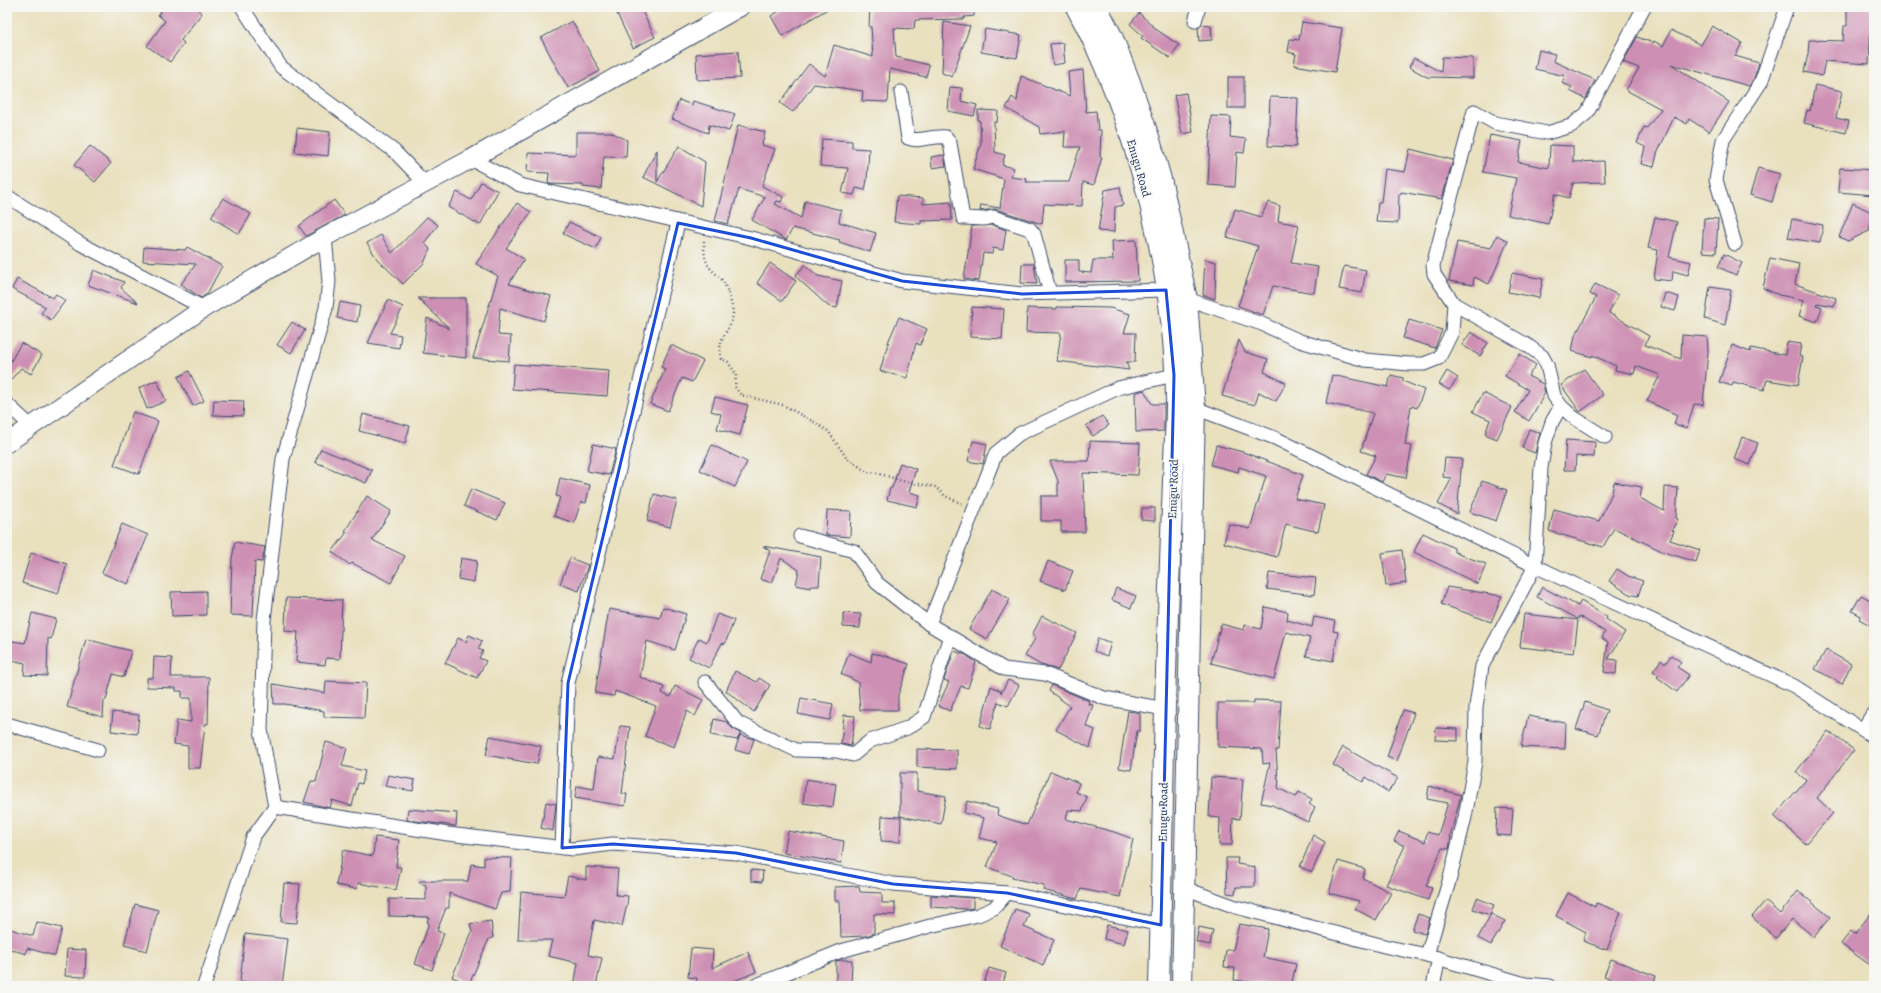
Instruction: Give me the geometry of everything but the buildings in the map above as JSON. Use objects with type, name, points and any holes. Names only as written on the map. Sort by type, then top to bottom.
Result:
[{"type":"main road","name":"Enugu Road","points":[[1076,7],[1095,42],[1113,87],[1133,146],[1154,222],[1166,290],[1174,375],[1176,402],[1165,709],[1159,986]]},
{"type":"main road","points":[[1097,7],[1114,43],[1150,140],[1162,183],[1187,299],[1195,408],[1182,986]]},
{"type":"street","points":[[242,7],[281,67],[394,151],[424,183]]},
{"type":"street","points":[[7,443],[204,308],[325,237],[471,159],[740,7]]},
{"type":"street","points":[[1195,21],[1199,7]]},
{"type":"street","points":[[1605,437],[1573,417],[1561,406],[1554,396],[1547,365],[1542,356],[1527,345],[1454,304],[1434,274],[1433,265],[1474,111],[1494,123],[1547,134],[1571,126],[1587,113],[1644,7]]},
{"type":"street","points":[[1735,244],[1716,180],[1723,140],[1761,82],[1787,7]]},
{"type":"street","points":[[901,92],[908,138],[912,140],[938,136],[946,137],[950,143],[963,218],[984,219],[993,217],[1030,229],[1034,234],[1050,293]]},
{"type":"street","points":[[471,159],[520,185],[751,238],[902,281],[1022,294],[1166,290]]},
{"type":"street","points":[[7,196],[82,244],[204,308]]},
{"type":"street","points":[[562,848],[568,683],[678,222]]},
{"type":"street","points":[[204,986],[253,837],[275,808],[261,730],[264,620],[283,459],[326,308],[329,281],[325,237]]},
{"type":"street","points":[[1187,299],[1262,324],[1300,341],[1365,360],[1409,364],[1424,364],[1439,358],[1452,332],[1454,304]]},
{"type":"street","points":[[929,624],[973,507],[996,453],[1019,434],[1118,388],[1174,375]]},
{"type":"street","points":[[7,404],[32,427]]},
{"type":"street","points":[[1427,955],[1450,878],[1465,817],[1475,762],[1476,707],[1482,666],[1535,566],[1541,468],[1552,422],[1561,406]]},
{"type":"street","points":[[1195,408],[1275,438],[1535,566],[1794,686],[1874,737]]},
{"type":"street","points":[[800,536],[854,551],[877,583],[929,624],[1004,669],[1045,674],[1104,698],[1165,709]]},
{"type":"street","points":[[705,682],[738,723],[796,750],[837,751],[853,755],[870,741],[906,728],[924,716],[950,636]]},
{"type":"street","points":[[1862,729],[1874,712]]},
{"type":"street","points":[[7,724],[98,750]]},
{"type":"street","points":[[275,808],[562,848],[573,849],[613,844],[736,853],[893,884],[1007,893],[1161,925]]},
{"type":"street","points":[[1184,888],[1236,907],[1388,947],[1439,958],[1525,984],[1550,986]]},
{"type":"street","points":[[754,986],[840,951],[930,926],[978,915],[994,908],[1007,893]]},
{"type":"street","points":[[1433,986],[1439,958]]},
{"type":"path","points":[[704,228],[704,254],[715,275],[724,283],[733,312],[730,326],[722,337],[719,348],[721,359],[728,362],[736,374],[735,387],[741,395],[783,405],[814,422],[828,431],[846,457],[867,472],[878,473],[902,481],[936,487],[945,496],[959,503],[973,507]]},
{"type":"highlighted area","points":[[678,223],[751,238],[902,281],[1022,294],[1166,290],[1174,375],[1161,925],[1007,893],[893,884],[736,853],[613,844],[562,848],[568,683]]}]
